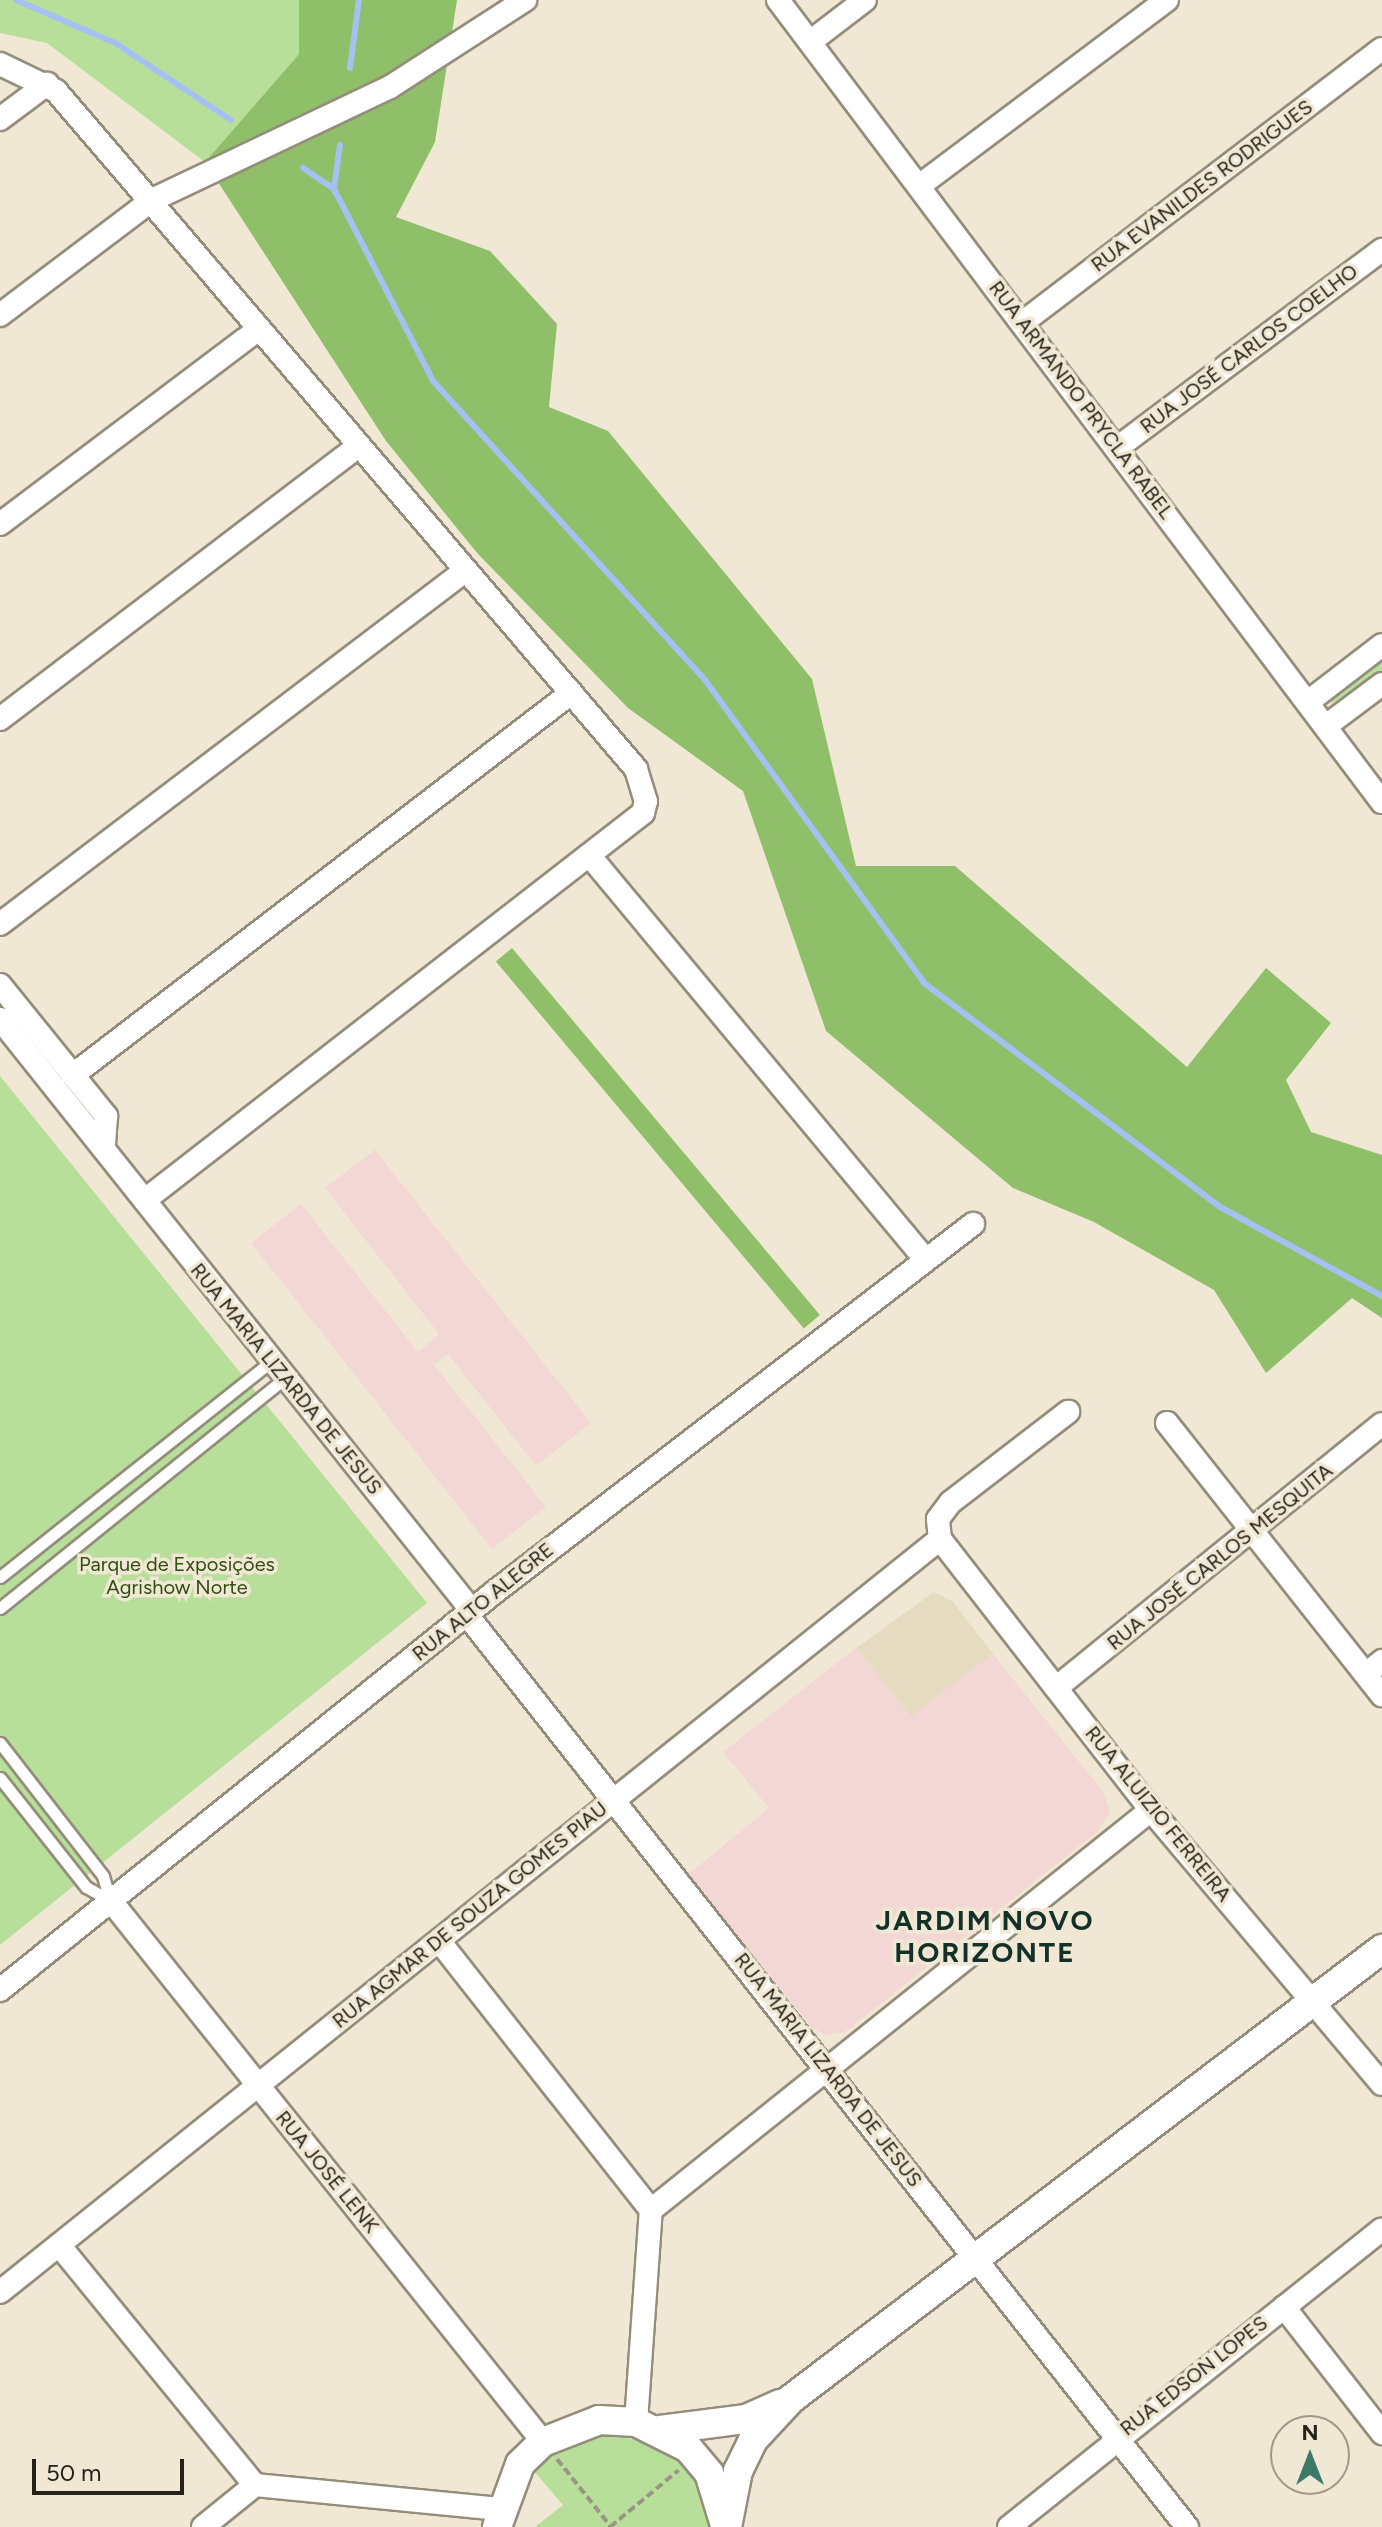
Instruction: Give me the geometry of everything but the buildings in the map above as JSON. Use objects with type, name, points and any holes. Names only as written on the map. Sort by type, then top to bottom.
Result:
[{"type":"street","points":[[0,315],[150,201],[390,87],[525,0]]},
{"type":"street","name":"RUA ARMANDO PRYCLA RABEL","points":[[778,0],[1382,802]]},
{"type":"street","points":[[810,42],[865,0]]},
{"type":"street","points":[[919,186],[1167,0]]},
{"type":"street","name":"RUA EVANILDES RODRIGUES","points":[[1022,323],[1382,49]]},
{"type":"street","points":[[0,64],[47,84],[150,201],[636,769],[646,801],[643,813],[145,1200]]},
{"type":"street","points":[[0,119],[47,84]]},
{"type":"street","name":"RUA JOSÉ CARLOS COELHO","points":[[1117,448],[1382,250]]},
{"type":"street","points":[[0,524],[259,329]]},
{"type":"street","points":[[0,719],[359,446]]},
{"type":"street","points":[[0,924],[466,570]]},
{"type":"street","points":[[1308,702],[1382,645]]},
{"type":"street","points":[[1326,726],[1382,684]]},
{"type":"street","points":[[73,1075],[571,693]]},
{"type":"street","points":[[589,855],[925,1259]]},
{"type":"street","points":[[0,985],[106,1116],[104,1146]]},
{"type":"street","name":"RUA MARIA LIZARDA DE JESUS","points":[[0,1019],[104,1146],[1187,2527]]},
{"type":"street","name":"RUA ALTO ALEGRE","points":[[0,1990],[469,1613],[973,1224]]},
{"type":"street","points":[[940,1539],[938,1519],[951,1502],[1068,1412]]},
{"type":"street","points":[[1167,1423],[1254,1532],[1374,1668],[1382,1695]]},
{"type":"street","name":"RUA JOSÉ CARLOS MESQUITA","points":[[1056,1688],[1254,1532],[1382,1424]]},
{"type":"street","name":"RUA ALUIZIO FERREIRA","points":[[940,1539],[1151,1810],[1382,2084]]},
{"type":"street","name":"RUA AGMAR DE SOUZA GOMES PIAU","points":[[0,2292],[940,1539]]},
{"type":"street","points":[[651,2210],[1151,1810]]},
{"type":"street","name":"RUA JOSÉ LENK","points":[[111,1901],[543,2442]]},
{"type":"street","points":[[440,1942],[651,2210],[648,2426]]},
{"type":"street","points":[[59,2245],[255,2485],[499,2518],[520,2464],[543,2442],[599,2420],[648,2426],[746,2419],[791,2399],[1382,1949]]},
{"type":"street","name":"RUA EDSON LOPES","points":[[1009,2527],[1116,2436],[1382,2229]]},
{"type":"street","points":[[1284,2307],[1382,2433]]},
{"type":"street","points":[[726,2527],[743,2461],[791,2399]]},
{"type":"street","points":[[648,2426],[695,2457],[722,2503],[726,2527]]},
{"type":"street","points":[[203,2527],[255,2485]]},
{"type":"lane","points":[[0,1577],[277,1370]]},
{"type":"lane","points":[[0,1608],[277,1370]]},
{"type":"lane","points":[[0,1743],[103,1876],[111,1901]]},
{"type":"lane","points":[[17,1766],[0,1779],[86,1887],[111,1901]]},
{"type":"path","points":[[543,2442],[610,2527],[695,2457]]},
{"type":"shaded area","points":[[375,1150],[591,1423],[536,1466],[448,1354],[434,1365],[546,1507],[492,1549],[251,1243],[301,1204],[418,1352],[439,1334],[325,1188]]},
{"type":"shaded area","points":[[934,1592],[953,1602],[993,1654],[911,1717],[856,1648]]},
{"type":"shaded area","points":[[856,1648],[911,1717],[993,1654],[1104,1793],[1110,1812],[1097,1832],[845,2032],[825,2035],[811,2027],[689,1874],[769,1808],[723,1752]]},
{"type":"green space","points":[[0,0],[299,0],[299,54],[205,162],[47,43],[0,33]]},
{"type":"green space","points":[[299,0],[457,0],[435,142],[396,217],[490,251],[557,324],[549,407],[608,431],[812,679],[856,866],[955,866],[1187,1067],[1266,968],[1331,1023],[1286,1080],[1311,1132],[1382,1155],[1382,1318],[1352,1298],[1266,1373],[1214,1290],[1094,1222],[1013,1188],[826,1031],[743,791],[628,708],[478,554],[386,441],[205,162],[299,54]]},
{"type":"green space","points":[[1382,659],[1382,672],[1331,704],[1332,697]]},
{"type":"green space","points":[[512,948],[820,1315],[804,1328],[496,961]]},
{"type":"green space","name":"Parque de Exposições Agrishow Norte","points":[[0,1076],[427,1603],[0,1945]]},
{"type":"green space","points":[[608,2432],[669,2450],[692,2473],[710,2527],[535,2527],[563,2505],[532,2469],[575,2438]]},
{"type":"waterway","points":[[16,0],[117,44],[231,120]]},
{"type":"waterway","points":[[350,68],[359,0]]},
{"type":"waterway","points":[[340,145],[334,189],[433,381],[705,680],[924,983],[1222,1208],[1382,1296]]},
{"type":"waterway","points":[[303,168],[334,189]]},
{"type":"district","name":"JARDIM NOVO HORIZONTE","points":[[985,1936]]}]
